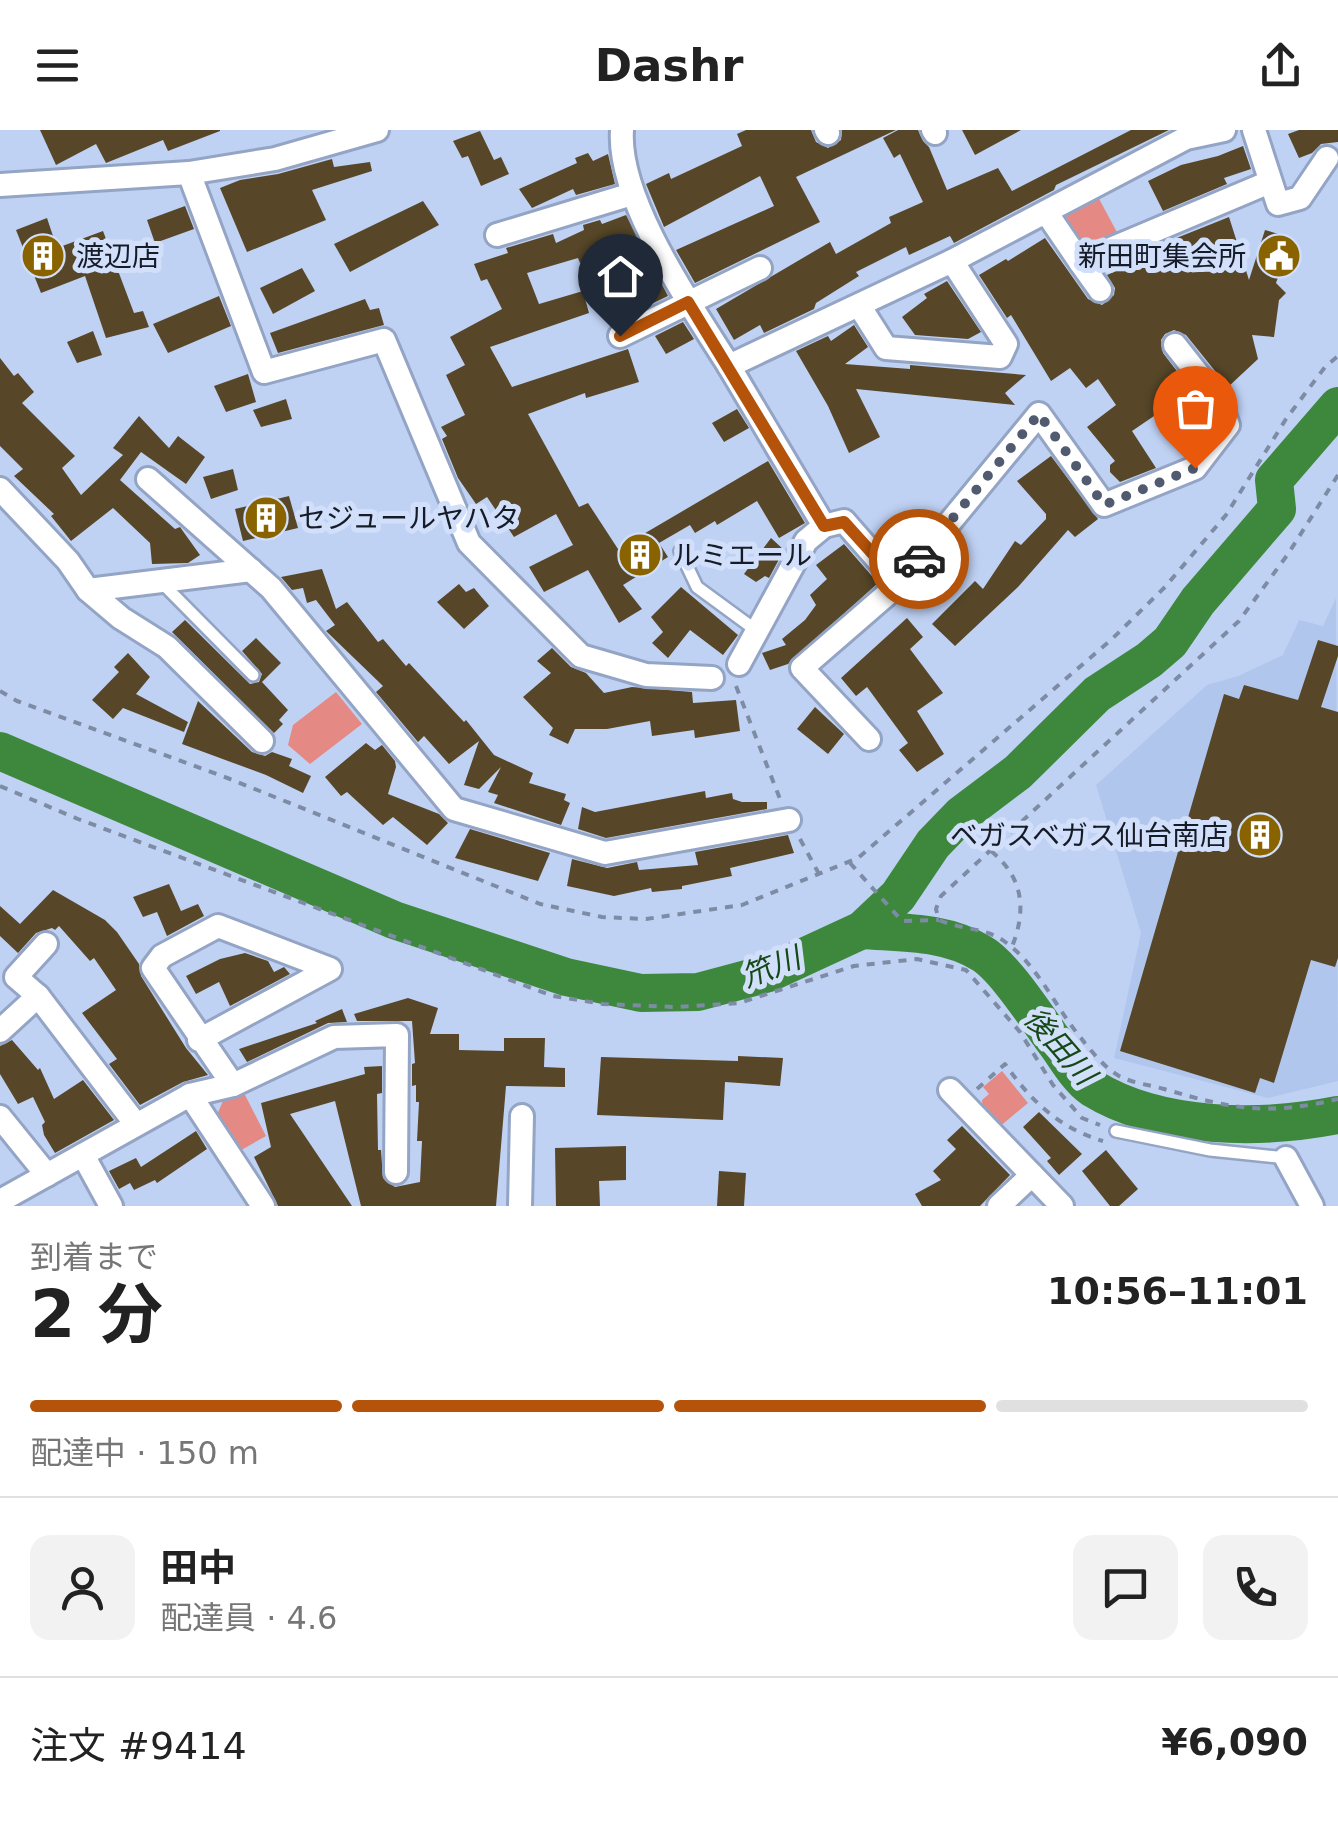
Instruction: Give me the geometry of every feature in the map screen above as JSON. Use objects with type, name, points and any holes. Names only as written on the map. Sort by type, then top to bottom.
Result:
[{"type":"street","points":[[0,185],[189,173],[275,159],[377,130]]},
{"type":"street","points":[[622,130],[621,145],[632,194],[688,302],[824,526]]},
{"type":"street","points":[[729,366],[952,262],[1186,138],[1224,130]]},
{"type":"street","points":[[1254,130],[1278,204],[1300,198],[1326,158]]},
{"type":"street","points":[[189,173],[264,372],[384,340],[469,543],[581,656],[646,676],[728,673],[757,631],[806,541],[824,526],[844,522],[900,584]]},
{"type":"street","points":[[1080,262],[1270,182]]},
{"type":"street","points":[[496,235],[632,194]]},
{"type":"street","points":[[1046,212],[1100,290]]},
{"type":"street","points":[[860,306],[886,348],[1000,357],[1006,344],[952,262]]},
{"type":"street","points":[[620,336],[760,268]]},
{"type":"street","points":[[869,740],[802,668],[900,584],[1039,414],[1104,505],[1195,468],[1228,425],[1220,402],[1175,345]]},
{"type":"street","points":[[148,478],[272,588],[454,809],[605,853],[789,820]]},
{"type":"street","points":[[4,499],[68,560],[88,590],[121,618],[167,647],[262,741]]},
{"type":"street","points":[[88,590],[251,570]]},
{"type":"street","points":[[199,1040],[330,969],[218,926],[162,956],[152,968],[199,1040],[232,1085]]},
{"type":"street","points":[[46,944],[16,977],[38,996],[136,1123]]},
{"type":"street","points":[[0,1031],[38,996]]},
{"type":"street","points":[[0,1202],[190,1094],[232,1085],[334,1037],[397,1036],[396,1172]]},
{"type":"street","points":[[190,1094],[264,1206]]},
{"type":"street","points":[[956,1096],[1062,1206]]},
{"type":"street","points":[[520,1206],[522,1116]]},
{"type":"street","points":[[0,1117],[47,1175]]},
{"type":"street","points":[[82,1155],[111,1206]]},
{"type":"street","points":[[1286,1158],[1312,1206]]},
{"type":"street","points":[[999,1206],[1032,1174]]},
{"type":"lane","points":[[680,551],[697,587],[757,631]]},
{"type":"lane","points":[[160,581],[253,676]]},
{"type":"lane","points":[[1119,1132],[1210,1150],[1286,1158]]},
{"type":"path","points":[[0,691],[17,701],[230,779],[540,904],[602,917],[646,919],[742,905],[849,862],[887,836],[1112,639],[1166,587],[1226,515],[1286,419],[1324,366],[1338,356]]},
{"type":"path","points":[[939,920],[936,909],[941,896],[1238,621],[1288,554],[1338,475]]},
{"type":"path","points":[[728,673],[789,820],[820,874]]},
{"type":"path","points":[[0,786],[553,996],[603,1004],[675,1007],[739,1002],[854,966],[917,958],[966,970],[1020,1032],[1053,1085],[1082,1118],[1119,1132],[1110,1143],[1071,1130],[1034,1102],[1005,1064],[956,1096]]},
{"type":"path","points":[[990,850],[1007,864],[1022,903],[1020,927],[1011,948]]},
{"type":"path","points":[[849,862],[902,922],[939,920],[983,931],[1011,948],[1030,967],[1081,1039],[1118,1076],[1228,1108],[1303,1108],[1338,1099]]},
{"type":"shaded area","points":[[1097,195],[1119,236],[1093,247],[1079,245],[1063,224],[1065,214]]},
{"type":"shaded area","name":"ベガスベガス仙台南店","points":[[1336,598],[1338,1081],[1268,1098],[1114,1058],[1141,933],[1096,785],[1207,685],[1238,676],[1283,655],[1299,620],[1323,626]]},
{"type":"shaded area","points":[[336,692],[362,724],[310,764],[288,745],[293,725]]},
{"type":"shaded area","points":[[1002,1071],[1028,1103],[998,1128],[983,1112],[982,1100],[989,1094],[983,1087]]},
{"type":"shaded area","points":[[244,1093],[266,1136],[236,1153],[216,1117],[223,1101]]},
{"type":"building","points":[[40,130],[220,131],[168,151],[163,140],[106,163],[96,144],[56,165]]},
{"type":"building","points":[[746,130],[811,130],[816,142],[828,148],[841,140],[842,130],[896,130],[796,177],[820,222],[695,283],[676,250],[774,206],[760,176],[664,227],[646,184],[669,173],[671,179],[742,146],[737,134]]},
{"type":"building","points":[[898,130],[918,130],[947,190],[998,168],[1012,191],[1131,130],[1169,130],[1056,185],[1054,190],[954,243],[950,236],[909,255],[906,247],[856,272],[859,276],[816,303],[814,309],[764,333],[760,325],[734,340],[716,309],[830,242],[836,254],[891,223],[889,217],[923,202],[900,154],[894,158],[883,138]]},
{"type":"building","points":[[962,130],[1021,130],[975,155]]},
{"type":"building","points":[[1299,130],[1338,130],[1338,142],[1321,144],[1299,158],[1288,134]]},
{"type":"building","points":[[480,131],[494,160],[501,157],[509,174],[481,186],[468,156],[462,158],[453,141]]},
{"type":"building","points":[[1243,146],[1251,169],[1224,178],[1227,184],[1163,211],[1148,181],[1181,165]]},
{"type":"building","points":[[588,153],[593,161],[608,154],[615,184],[576,195],[573,189],[532,208],[519,189],[577,163],[575,158]]},
{"type":"building","points":[[332,159],[334,167],[370,162],[372,171],[312,190],[326,220],[247,252],[220,188]]},
{"type":"building","points":[[423,201],[439,225],[350,272],[334,244]]},
{"type":"building","points":[[185,206],[194,229],[155,243],[147,220]]},
{"type":"building","points":[[626,215],[668,296],[641,309],[631,287],[637,285],[617,248],[606,252],[604,248],[600,255],[580,263],[578,258],[527,273],[539,304],[583,291],[589,313],[490,347],[512,387],[628,349],[639,382],[586,398],[585,393],[528,414],[579,507],[588,503],[618,549],[768,461],[805,523],[779,538],[757,501],[695,533],[690,525],[659,543],[668,557],[623,585],[642,609],[619,623],[588,570],[544,592],[529,567],[573,545],[556,514],[514,537],[487,497],[476,504],[458,478],[441,427],[465,415],[446,375],[465,365],[450,337],[502,309],[487,279],[481,281],[474,264],[508,253],[506,248],[553,234],[556,243],[584,230],[583,225],[600,220],[602,224]]},
{"type":"building","points":[[1229,217],[1249,280],[1265,230],[1292,238],[1276,283],[1286,293],[1279,300],[1274,337],[1252,335],[1258,359],[1228,387],[1186,335],[1174,330],[1165,334],[1161,340],[1163,353],[1196,396],[1190,401],[1209,424],[1188,453],[1157,414],[1132,431],[1156,468],[1120,482],[1110,472],[1115,461],[1087,427],[1116,405],[1098,379],[1086,388],[1070,368],[1051,381],[1011,315],[1007,318],[979,275],[1045,238],[1088,299],[1102,305],[1114,295],[1115,288],[1107,275],[1153,255],[1149,249]]},
{"type":"building","points":[[47,218],[57,248],[103,231],[134,313],[143,311],[149,327],[106,338],[85,276],[41,293],[16,230]]},
{"type":"building","points":[[302,268],[315,291],[273,314],[260,288]]},
{"type":"building","points":[[947,281],[981,332],[968,339],[915,335],[902,317],[927,298],[924,294]]},
{"type":"building","points":[[219,296],[231,326],[168,353],[153,324]]},
{"type":"building","points":[[365,299],[370,310],[379,308],[384,325],[278,353],[270,333]]},
{"type":"building","points":[[683,322],[694,339],[666,354],[655,336]]},
{"type":"building","points":[[854,325],[868,347],[845,364],[1026,375],[1005,393],[1015,405],[856,389],[880,437],[849,453],[828,406],[796,351],[828,336],[831,341]]},
{"type":"building","points":[[93,331],[102,355],[77,363],[67,342]]},
{"type":"building","points":[[0,358],[34,392],[22,403],[75,456],[62,468],[81,495],[123,455],[113,448],[139,416],[169,448],[178,436],[205,457],[186,484],[141,452],[120,480],[175,529],[180,527],[200,555],[188,563],[152,564],[150,543],[113,508],[71,541],[51,516],[54,514],[14,476],[23,469],[0,446]]},
{"type":"building","points":[[248,374],[256,402],[226,412],[214,386]]},
{"type":"building","points":[[286,399],[292,419],[261,427],[253,410]]},
{"type":"building","points":[[737,409],[749,428],[724,442],[712,423]]},
{"type":"building","points":[[1051,456],[1098,519],[1075,537],[1068,530],[1018,587],[955,646],[932,624],[975,581],[983,589],[1015,541],[1021,545],[1046,519],[1046,514],[1017,481]]},
{"type":"building","points":[[233,469],[238,490],[211,499],[203,477]]},
{"type":"building","name":"セジュールヤハタ","points":[[289,496],[298,528],[243,541],[235,509]]},
{"type":"building","points":[[925,513],[931,521],[899,561],[890,551],[900,543],[896,534]]},
{"type":"building","points":[[771,538],[784,550],[769,578],[765,576],[756,582],[744,574]]},
{"type":"building","points":[[844,544],[878,583],[788,664],[770,670],[762,653],[786,645],[782,639],[805,620],[816,605],[810,595],[827,579],[816,565]]},
{"type":"building","points":[[322,569],[336,609],[347,602],[378,642],[383,639],[406,666],[409,663],[466,720],[494,755],[533,773],[529,783],[566,794],[564,800],[570,803],[561,825],[494,803],[498,795],[488,792],[501,767],[479,789],[464,785],[479,741],[449,764],[424,736],[418,742],[376,692],[383,686],[326,631],[335,625],[316,600],[307,603],[303,588],[292,590],[281,577]]},
{"type":"building","points":[[459,584],[466,592],[474,588],[489,606],[464,629],[437,602]]},
{"type":"building","points":[[681,587],[738,635],[723,655],[690,630],[668,658],[652,643],[663,632],[651,617]]},
{"type":"building","points":[[907,618],[923,637],[910,649],[943,693],[917,711],[944,754],[917,772],[899,750],[908,743],[867,687],[856,696],[841,678]]},
{"type":"building","points":[[185,620],[250,684],[259,682],[262,674],[242,651],[256,638],[281,663],[262,682],[288,710],[279,720],[283,724],[274,733],[172,632]]},
{"type":"building","name":"ベガスベガス仙台南店","points":[[1318,640],[1338,646],[1321,707],[1338,712],[1338,958],[1335,967],[1311,960],[1274,1083],[1260,1078],[1255,1093],[1120,1051],[1224,694],[1239,699],[1244,685],[1298,700]]},
{"type":"building","points":[[552,648],[571,667],[586,673],[604,693],[632,687],[692,692],[693,703],[736,700],[740,731],[695,738],[694,730],[652,736],[650,721],[607,729],[575,729],[568,744],[549,735],[553,728],[523,697],[551,673],[537,661]]},
{"type":"building","points":[[128,653],[150,677],[136,694],[188,722],[184,732],[123,708],[113,719],[92,700],[119,672],[114,667]]},
{"type":"building","points":[[198,701],[252,752],[265,756],[272,752],[292,759],[289,766],[311,776],[303,793],[182,744]]},
{"type":"building","points":[[815,707],[844,734],[828,754],[797,729]]},
{"type":"building","points":[[366,743],[375,750],[382,745],[395,761],[388,794],[439,814],[448,823],[427,845],[393,817],[383,825],[347,792],[341,796],[325,777]]},
{"type":"building","points":[[705,791],[706,798],[732,793],[733,799],[742,802],[767,802],[767,809],[606,838],[578,829],[582,807],[595,812]]},
{"type":"building","points":[[470,829],[550,853],[538,881],[455,858]]},
{"type":"building","points":[[788,835],[794,853],[730,868],[732,876],[682,889],[652,892],[651,888],[614,896],[567,886],[572,859],[607,868],[637,862],[639,870],[698,865],[695,852]]},
{"type":"building","points":[[169,884],[181,911],[198,904],[204,916],[167,936],[157,912],[143,917],[133,897]]},
{"type":"building","points":[[53,890],[105,920],[117,932],[186,1048],[208,1075],[183,1082],[140,1105],[109,1064],[117,1059],[82,1013],[116,990],[94,958],[90,961],[59,926],[36,933],[18,953],[0,936],[0,906],[20,924]]},
{"type":"building","points":[[245,953],[268,961],[274,972],[284,967],[290,974],[230,1006],[219,982],[196,994],[186,976],[220,959]]},
{"type":"building","points":[[408,998],[438,1008],[430,1034],[459,1034],[459,1050],[504,1051],[504,1038],[545,1038],[544,1067],[565,1068],[565,1087],[506,1086],[496,1206],[361,1206],[335,1101],[290,1114],[352,1206],[278,1206],[254,1157],[271,1147],[261,1103],[365,1074],[364,1067],[382,1066],[382,1093],[377,1094],[383,1178],[395,1187],[420,1182],[422,1141],[417,1141],[419,1102],[416,1085],[412,1086],[412,1021],[357,1021],[354,1014]]},
{"type":"building","points":[[342,1009],[347,1022],[328,1023],[247,1062],[239,1049],[317,1023]]},
{"type":"building","points":[[12,1040],[40,1068],[54,1099],[83,1080],[114,1120],[55,1153],[44,1135],[45,1122],[33,1097],[18,1104],[0,1074],[0,1046]]},
{"type":"building","points":[[738,1056],[783,1058],[780,1086],[725,1082],[723,1120],[597,1115],[601,1057],[738,1061]]},
{"type":"building","points":[[1039,1112],[1082,1154],[1059,1175],[1047,1161],[1051,1158],[1023,1127]]},
{"type":"building","points":[[962,1126],[1010,1175],[980,1206],[922,1206],[915,1194],[941,1180],[933,1171],[956,1149],[947,1140]]},
{"type":"building","points":[[196,1131],[207,1149],[157,1183],[155,1180],[134,1190],[130,1183],[119,1189],[109,1171],[136,1158],[141,1167]]},
{"type":"building","points":[[626,1146],[626,1180],[599,1181],[600,1206],[556,1206],[555,1148]]},
{"type":"building","points":[[1106,1150],[1138,1189],[1119,1206],[1110,1206],[1082,1171]]},
{"type":"building","points":[[719,1171],[746,1173],[744,1206],[717,1206]]},
{"type":"waterway","name":"笊川","points":[[0,751],[394,920],[566,977],[641,993],[698,992],[769,973],[862,930],[898,896],[933,844],[961,815],[1018,772],[1097,694],[1170,642],[1198,601],[1277,509],[1274,480],[1338,406]]},
{"type":"waterway","name":"後田川","points":[[862,930],[938,937],[981,953],[1010,980],[1081,1078],[1119,1102],[1148,1112],[1212,1123],[1277,1123],[1338,1115]]},
{"type":"way so far","points":[[919,559],[1039,414],[1104,505],[1195,468]]},
{"type":"place","name":"渡辺店","points":[[43,256]]},
{"type":"place","name":"新田町集会所","points":[[1279,256]]},
{"type":"place","name":"セジュールヤハタ","points":[[266,518]]},
{"type":"place","name":"ルミエール","points":[[640,555]]},
{"type":"place","name":"ベガスベガス仙台南店","points":[[1260,835]]},
{"type":"route","points":[[620,336],[688,302],[824,526],[844,522],[900,584],[919,559]]}]
